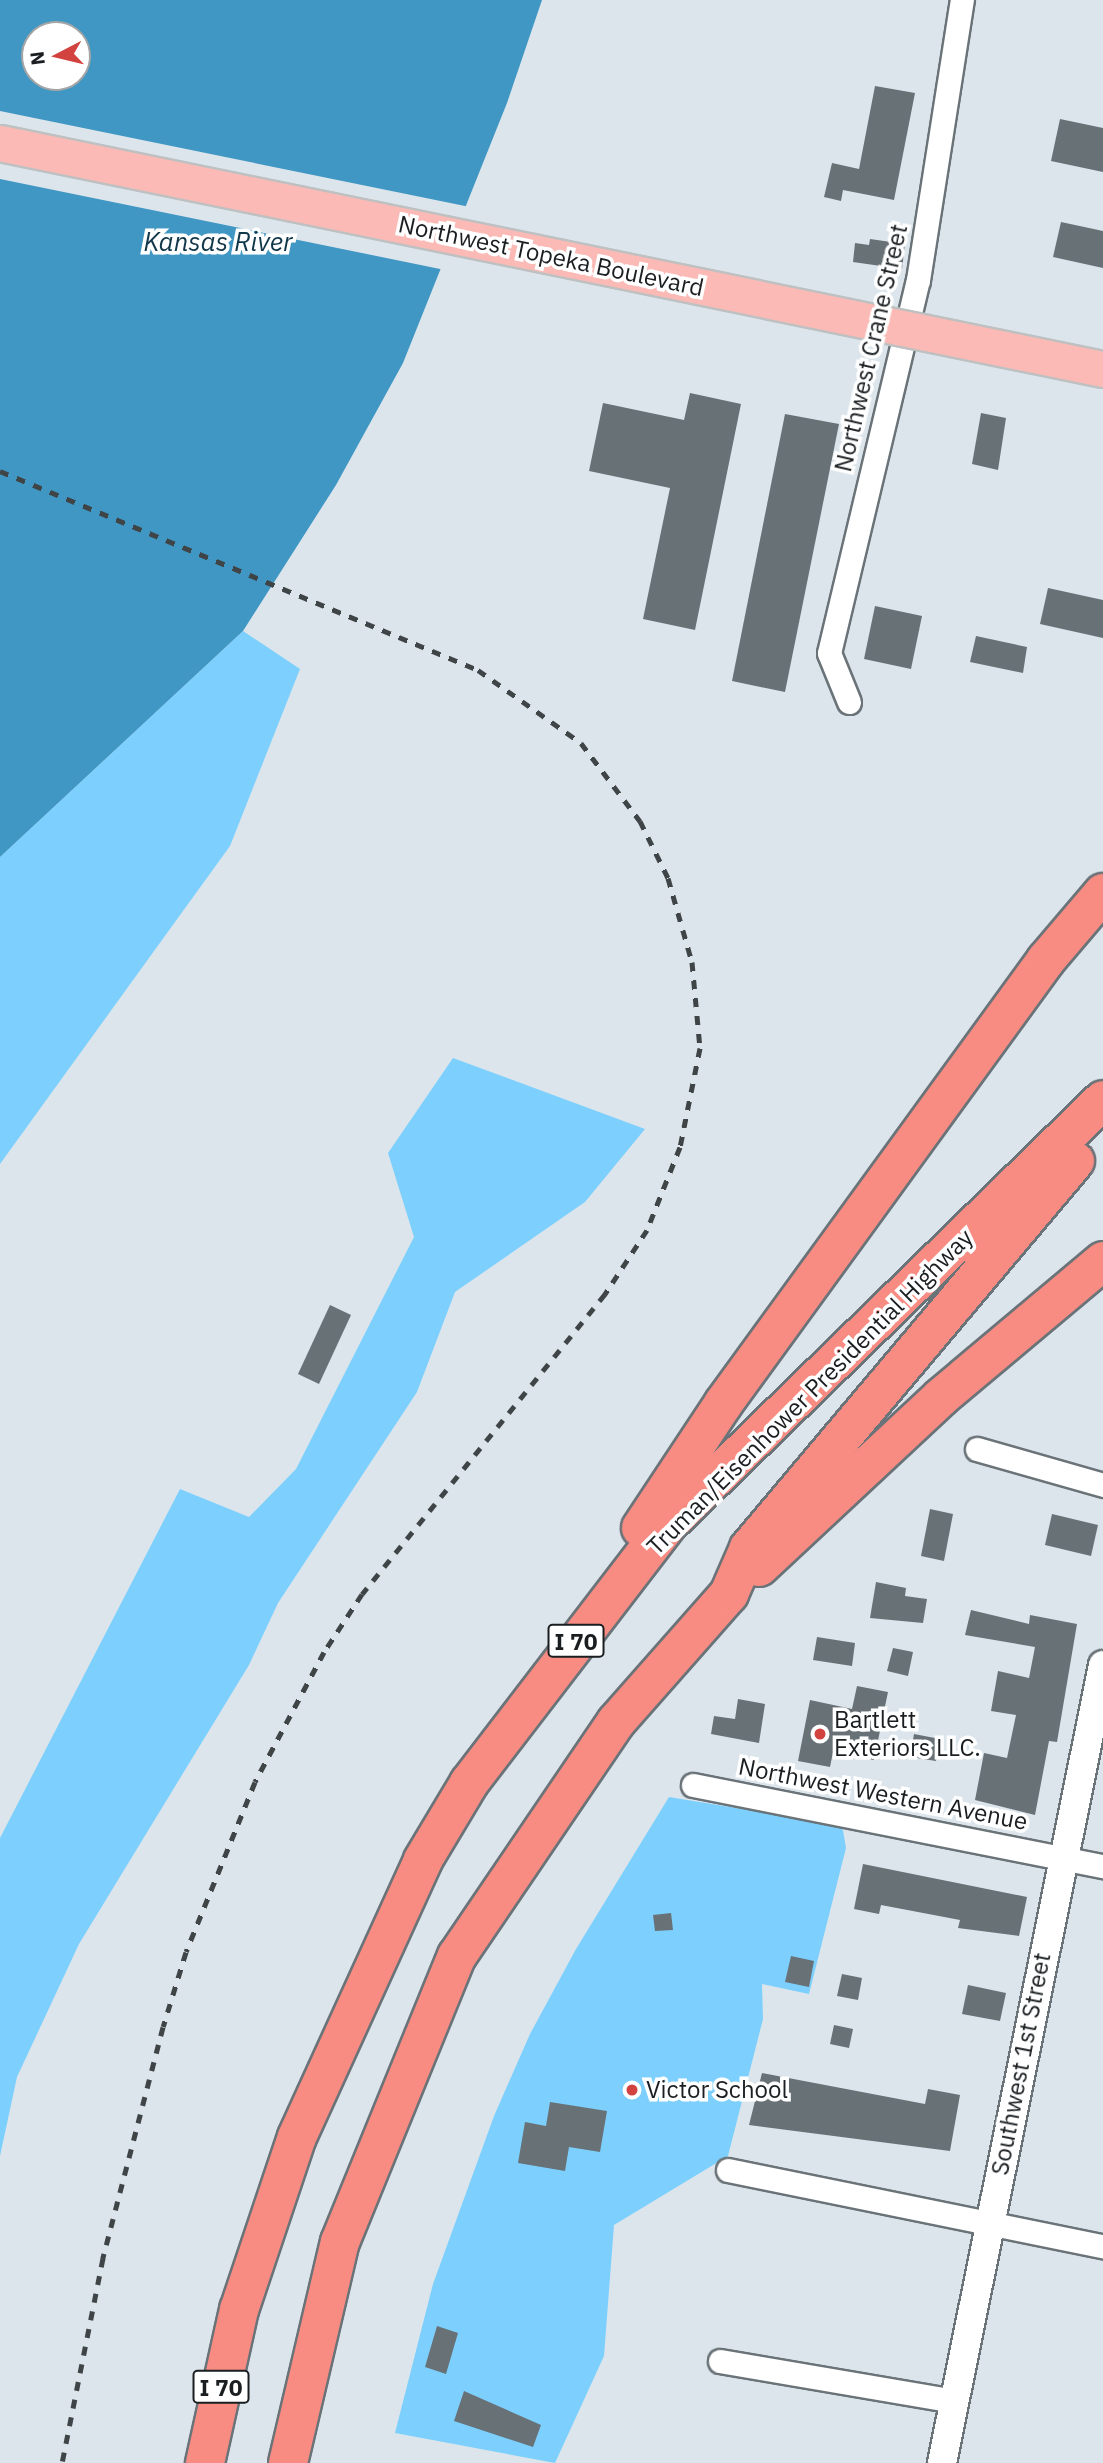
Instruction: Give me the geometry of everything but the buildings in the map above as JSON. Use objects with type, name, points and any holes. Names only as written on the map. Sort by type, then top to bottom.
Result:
[{"type":"highway","points":[[517,1717],[723,1404],[1046,960],[1103,893]]},
{"type":"highway","name":"Truman/Eisenhower Presidential Highway","points":[[205,2463],[239,2311],[297,2137],[423,1860],[517,1717],[668,1524],[1103,1110]]},
{"type":"highway","name":"Truman/Eisenhower Presidential Highway","points":[[288,2463],[340,2242],[457,1956],[616,1722],[729,1594],[749,1548],[1103,1110]]},
{"type":"highway","points":[[729,1594],[940,1398],[1103,1261]]},
{"type":"main road","name":"Northwest Topeka Boulevard","points":[[0,144],[1103,369]]},
{"type":"street","name":"Northwest Crane Street","points":[[849,702],[829,653],[918,279],[962,0]]},
{"type":"street","points":[[978,1449],[1103,1486]]},
{"type":"street","name":"Southwest 1st Street","points":[[942,2463],[988,2223],[1103,1665]]},
{"type":"street","name":"Northwest Western Avenue","points":[[694,1785],[1103,1866]]},
{"type":"street","points":[[728,2170],[1103,2246]]},
{"type":"street","points":[[720,2361],[953,2401]]},
{"type":"shaded area","points":[[243,631],[300,669],[230,846],[0,1164],[0,857]]},
{"type":"shaded area","points":[[453,1058],[645,1129],[585,1202],[455,1292],[417,1392],[278,1603],[249,1665],[79,1944],[17,2077],[0,2156],[0,1838],[180,1489],[249,1517],[296,1469],[414,1237],[388,1153]]},
{"type":"shaded area","points":[[669,1797],[842,1825],[846,1848],[809,1994],[762,1984],[763,2019],[728,2156],[614,2225],[604,2356],[555,2463],[395,2433],[433,2284],[494,2116],[530,2034],[576,1949]]},
{"type":"water","name":"Kansas River","points":[[0,0],[542,0],[507,103],[403,363],[336,485],[243,631],[0,857]]},
{"type":"pier","points":[[0,111],[470,207],[445,270],[0,179]]},
{"type":"railway","points":[[0,471],[478,670],[581,743],[640,821],[668,878],[692,962],[700,1048],[680,1147],[647,1230],[605,1294],[362,1594],[324,1652],[255,1782],[186,1952],[163,2027],[103,2258],[62,2463]]},
{"type":"place","name":"Bartlett Exteriors LLC.","points":[[820,1734]]},
{"type":"place","name":"Victor School","points":[[632,2090]]}]
